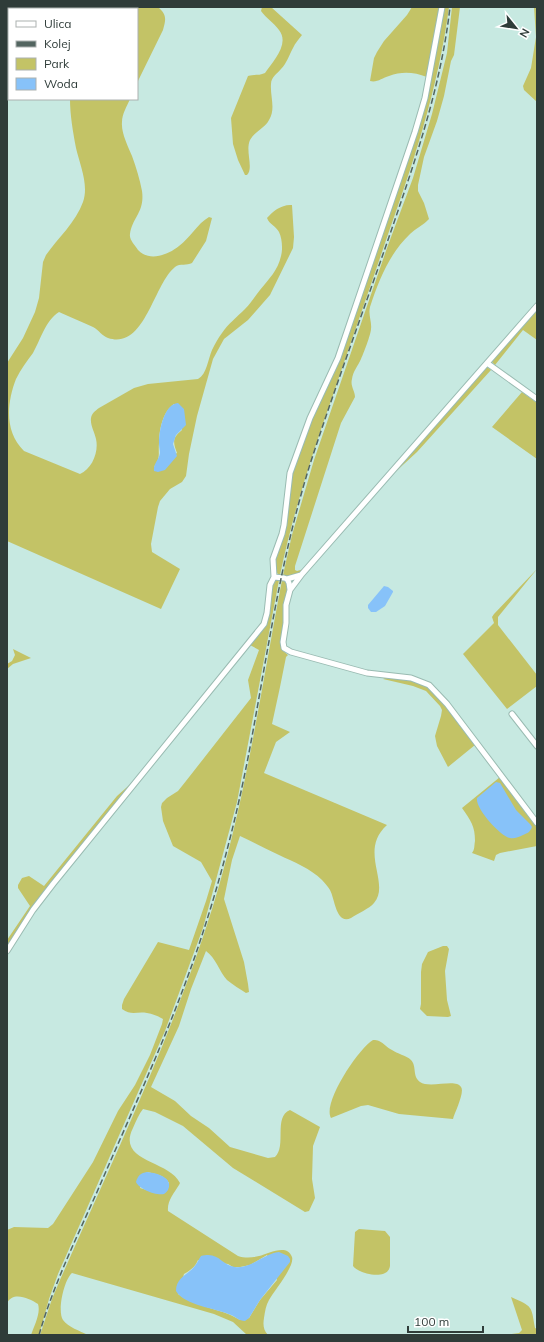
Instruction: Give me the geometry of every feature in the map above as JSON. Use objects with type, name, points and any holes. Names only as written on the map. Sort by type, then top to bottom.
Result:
[{"type":"street","points":[[7,951],[33,910],[57,879],[260,628],[266,618],[270,585],[274,577],[273,559],[282,534],[290,473],[310,418],[338,358],[413,139],[426,94],[442,7]]},
{"type":"street","points":[[537,306],[302,574],[290,590],[286,605],[286,623],[283,642],[287,650],[291,652],[367,673],[411,678],[429,685],[437,693],[537,823]]},
{"type":"street","points":[[487,363],[537,399]]},
{"type":"street","points":[[274,577],[287,579],[302,574]]},
{"type":"street","points":[[287,579],[290,590]]},
{"type":"street","points":[[512,714],[537,746]]},
{"type":"green space","points":[[158,7],[163,12],[165,20],[163,30],[138,81],[138,8],[83,8]]},
{"type":"green space","points":[[262,7],[271,7],[302,35],[295,44],[285,64],[272,79],[271,116],[267,123],[250,140],[248,149],[250,168],[247,175],[245,175],[233,144],[231,118],[248,76],[265,73],[276,58],[282,47],[283,41],[279,30],[261,11]]},
{"type":"green space","points":[[412,7],[440,7],[427,77],[413,73],[403,73],[394,74],[377,81],[370,81],[374,58],[377,52],[384,41],[407,15]]},
{"type":"green space","points":[[443,7],[449,7],[444,38],[431,97],[415,155],[310,462],[297,506],[280,575],[275,572],[274,565],[289,482],[310,421],[344,349],[426,103]]},
{"type":"green space","points":[[452,7],[460,7],[454,55],[451,61],[437,121],[424,157],[418,185],[418,191],[429,219],[410,234],[396,250],[390,259],[377,287],[370,307],[371,332],[353,376],[352,384],[355,397],[341,423],[295,566],[295,570],[297,571],[304,569],[301,572],[287,577],[283,575],[292,535],[314,460],[387,248],[413,178],[432,114],[447,53]]},
{"type":"green space","points":[[534,7],[537,7],[537,102],[524,90],[523,86],[531,68],[536,37]]},
{"type":"green space","points":[[70,100],[130,100],[122,119],[122,126],[142,191],[142,204],[131,228],[130,236],[131,240],[142,254],[148,256],[158,256],[170,252],[183,243],[205,220],[209,217],[212,218],[206,241],[192,263],[175,267],[167,276],[140,326],[131,334],[121,339],[108,338],[93,327],[59,312],[50,320],[33,353],[16,379],[9,407],[9,416],[13,435],[18,443],[24,451],[80,474],[88,468],[94,460],[97,444],[91,418],[96,410],[134,388],[148,384],[198,379],[201,377],[212,350],[224,330],[245,309],[278,266],[282,250],[281,237],[278,230],[269,222],[267,218],[278,208],[292,205],[294,237],[293,248],[270,295],[248,320],[224,339],[213,359],[197,416],[186,476],[182,482],[170,489],[160,501],[158,507],[151,544],[152,552],[180,569],[161,609],[7,541],[7,363],[23,338],[35,312],[39,298],[43,262],[46,255],[76,216],[85,195],[82,168],[76,148]],"holes":[[[174,404],[182,430],[176,435],[174,440],[177,453],[154,467],[158,458],[162,421],[167,411]]]},
{"type":"green space","points":[[537,309],[537,340],[523,330],[495,365],[491,361]]},
{"type":"green space","points":[[487,367],[491,370],[417,452],[392,475]]},
{"type":"green space","points":[[522,392],[537,403],[537,459],[492,427]]},
{"type":"green space","points":[[537,569],[498,617],[498,625],[537,675],[537,686],[507,709],[463,654],[494,623],[492,617],[494,614]]},
{"type":"green space","points":[[275,580],[279,580],[237,802],[203,928],[165,1031],[58,1274],[39,1335],[31,1335],[38,1315],[38,1304],[26,1298],[17,1296],[10,1299],[7,1303],[7,1230],[14,1227],[48,1228],[53,1224],[93,1162],[118,1111],[135,1085],[150,1055],[163,1019],[149,1013],[132,1013],[122,1009],[124,999],[158,942],[189,950],[212,881],[201,862],[173,846],[163,821],[161,807],[162,803],[178,791],[251,698],[248,680],[259,650],[250,645],[267,622],[272,589]]},
{"type":"green space","points":[[282,580],[286,582],[288,590],[282,650],[288,655],[286,657],[272,724],[290,732],[276,742],[264,773],[387,825],[379,835],[375,845],[379,886],[378,895],[374,903],[366,909],[351,918],[342,918],[339,915],[330,890],[318,876],[302,866],[240,836],[232,860],[224,899],[244,962],[249,992],[246,993],[227,980],[212,957],[206,951],[191,989],[179,1026],[151,1087],[175,1101],[191,1116],[209,1128],[230,1147],[268,1158],[275,1157],[278,1152],[280,1146],[282,1119],[290,1110],[320,1127],[313,1146],[312,1179],[315,1198],[309,1211],[305,1212],[233,1168],[183,1126],[155,1112],[143,1109],[133,1128],[130,1139],[132,1148],[146,1160],[166,1169],[174,1175],[180,1183],[170,1200],[168,1211],[238,1256],[254,1257],[277,1250],[290,1253],[292,1261],[290,1266],[266,1306],[264,1315],[264,1329],[268,1335],[247,1335],[233,1322],[214,1314],[72,1273],[66,1282],[62,1296],[61,1316],[68,1325],[88,1335],[40,1335],[52,1299],[122,1142],[180,1002],[213,906],[225,866],[244,785]],"holes":[[[147,1172],[157,1174],[169,1183],[160,1194],[140,1188]],[[267,1255],[277,1280],[260,1300],[249,1318],[240,1320],[233,1316],[185,1299],[178,1294],[184,1274],[196,1265],[198,1260],[240,1267],[250,1265]]]},
{"type":"green space","points":[[13,649],[31,658],[13,664],[7,669],[7,664],[12,661],[15,655]]},
{"type":"green space","points":[[383,679],[414,681],[425,686],[441,700],[475,745],[448,767],[437,746],[435,736],[442,710],[440,706],[426,691],[413,686]]},
{"type":"green space","points":[[500,777],[537,828],[537,846],[500,853],[496,855],[494,861],[472,853],[475,841],[474,831],[470,820],[462,808]]},
{"type":"green space","points":[[135,780],[7,948],[7,940],[30,906],[18,888],[22,878],[29,876],[44,886],[117,796]]},
{"type":"green space","points":[[443,946],[447,946],[449,949],[445,971],[447,1000],[451,1016],[427,1016],[420,1009],[422,964],[428,952]]},
{"type":"green space","points":[[373,1040],[381,1042],[396,1053],[411,1060],[414,1065],[416,1077],[420,1082],[424,1084],[458,1084],[461,1087],[462,1093],[453,1119],[399,1114],[368,1105],[361,1106],[331,1118],[330,1111],[332,1101],[343,1076],[359,1053]]},
{"type":"green space","points":[[359,1229],[385,1231],[390,1237],[390,1266],[388,1271],[379,1275],[373,1275],[356,1269],[353,1266],[355,1232]]},
{"type":"green space","points":[[511,1297],[530,1308],[533,1315],[535,1328],[537,1329],[537,1335],[503,1335],[519,1333],[522,1330]]},
{"type":"water","points":[[178,403],[184,409],[186,425],[176,435],[173,444],[177,456],[165,470],[158,472],[154,471],[154,466],[160,453],[159,438],[163,419],[169,408]]},
{"type":"water","points":[[384,586],[388,587],[393,592],[385,606],[376,612],[371,612],[368,605]]},
{"type":"water","points":[[496,782],[500,783],[516,810],[532,827],[528,833],[515,838],[510,838],[500,832],[484,815],[477,803],[477,798]]},
{"type":"water","points":[[147,1172],[163,1176],[169,1182],[168,1190],[164,1194],[152,1193],[138,1185],[136,1182],[139,1176]]},
{"type":"water","points":[[279,1252],[288,1256],[290,1262],[260,1300],[249,1318],[245,1321],[186,1300],[176,1291],[176,1287],[180,1280],[196,1265],[201,1256],[212,1255],[230,1266],[241,1267],[252,1264],[273,1253]]},
{"type":"railway","points":[[39,1335],[65,1263],[168,1027],[194,960],[211,906],[243,784],[275,608],[302,493],[322,428],[389,237],[426,124],[434,95],[446,37],[450,7]]}]
